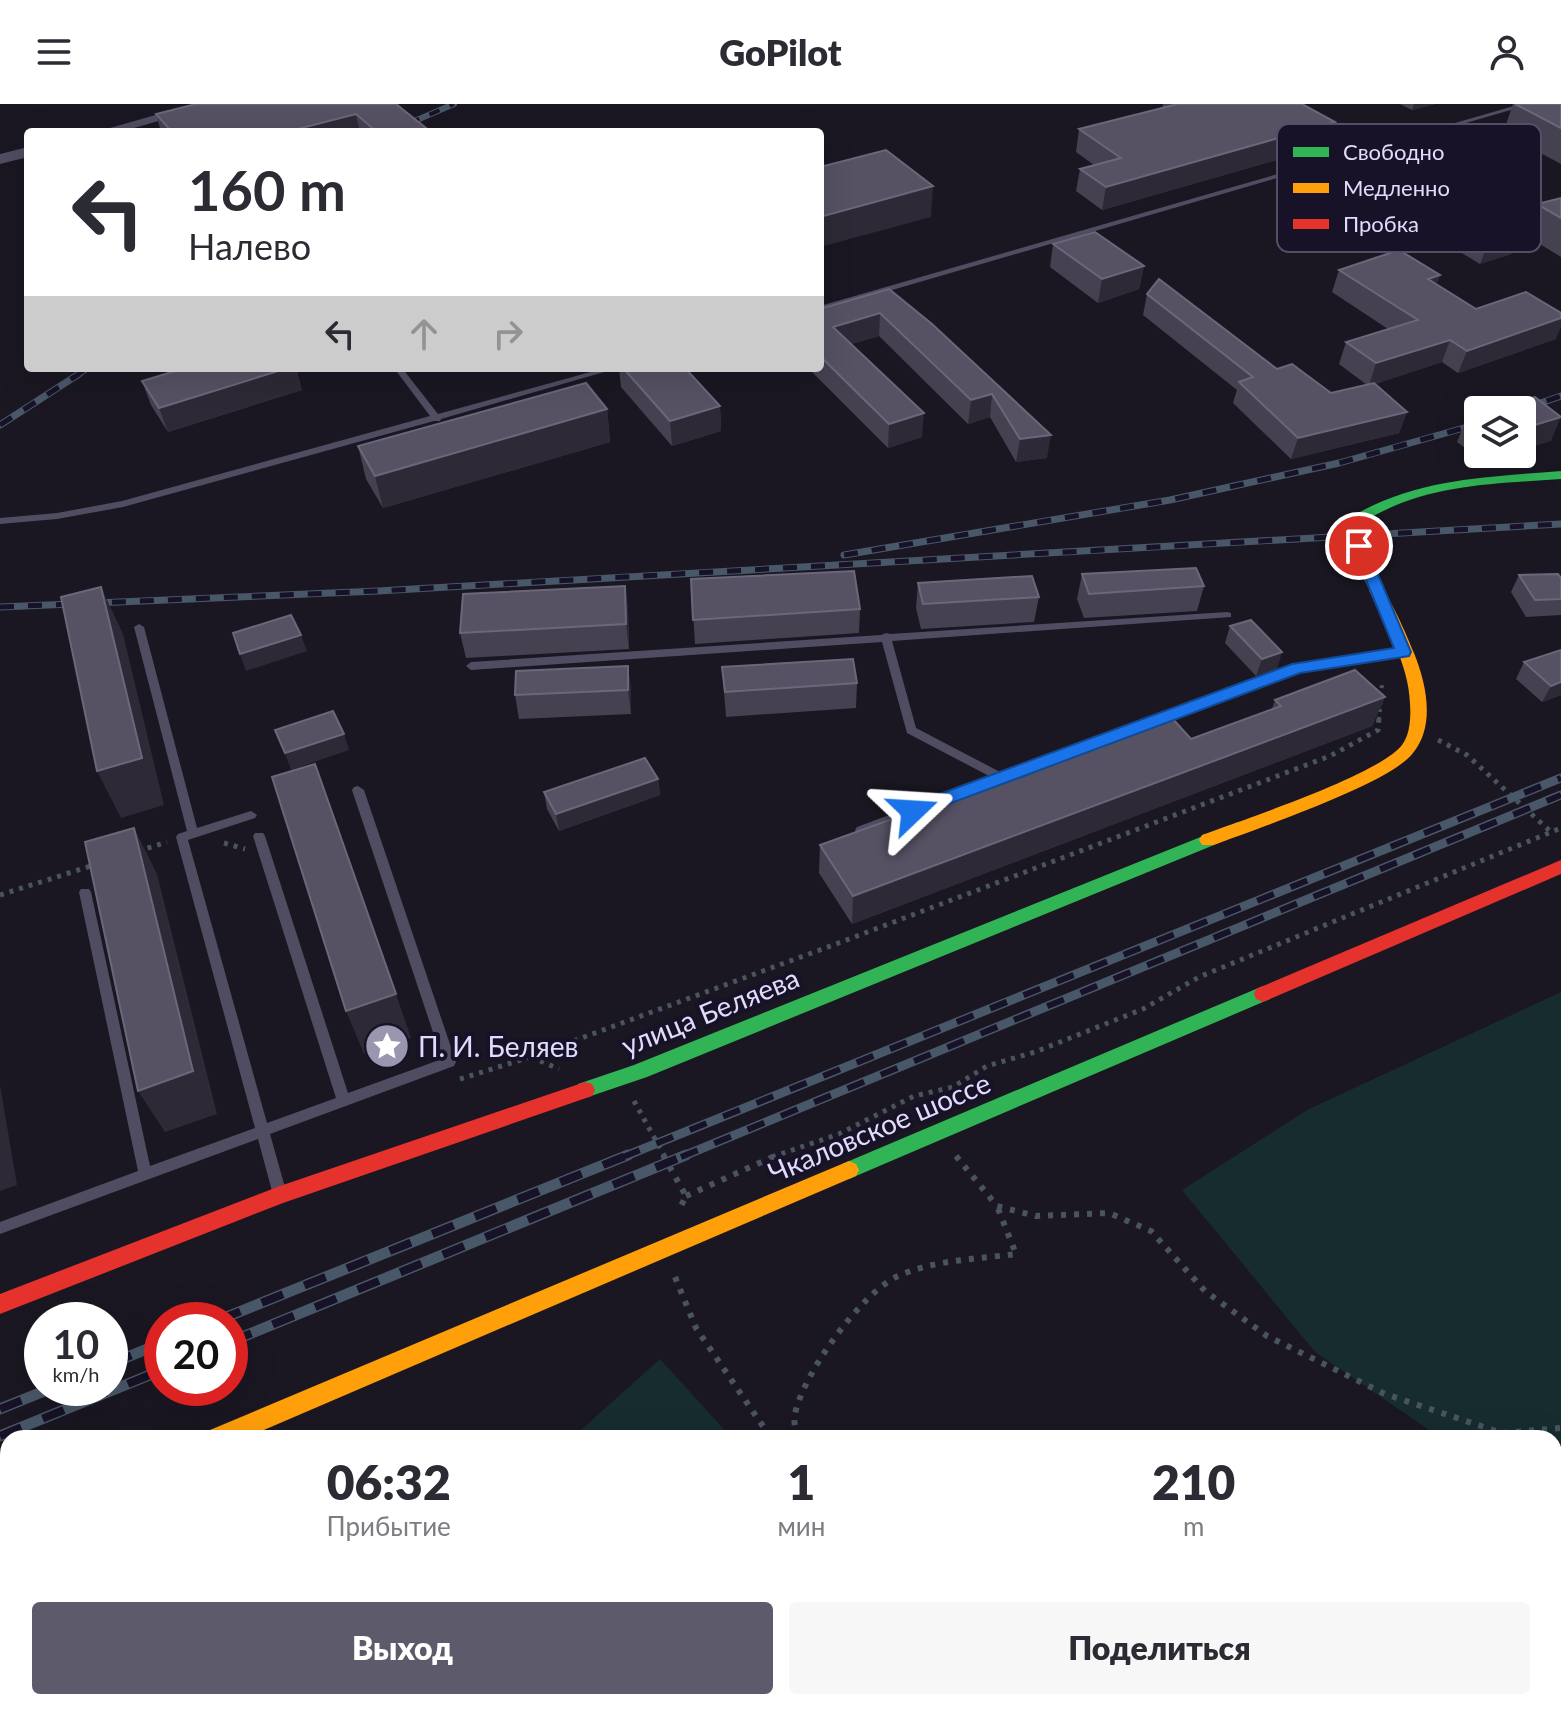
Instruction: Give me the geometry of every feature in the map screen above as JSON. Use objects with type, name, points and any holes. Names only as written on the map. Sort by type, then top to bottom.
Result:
[{"type":"street","points":[[118,128],[211,104]]},
{"type":"street","points":[[0,159],[24,153]]},
{"type":"street","points":[[1416,728],[1415,689],[1359,546],[1358,519],[1377,504],[1420,493],[1561,475]]},
{"type":"street","name":"улица Беляева","points":[[0,1304],[280,1195],[597,1087],[1382,769],[1407,749],[1416,728]]},
{"type":"street","name":"Чкаловское шоссе","points":[[237,1430],[1561,867]]},
{"type":"lane","points":[[1459,124],[1528,104]]},
{"type":"lane","points":[[824,308],[1277,177]]},
{"type":"lane","points":[[401,372],[437,419]]},
{"type":"lane","points":[[0,521],[57,516],[123,504],[600,372]]},
{"type":"lane","points":[[471,666],[715,653],[886,636],[1227,615]]},
{"type":"lane","points":[[139,627],[187,835],[280,1195]]},
{"type":"lane","points":[[886,636],[911,730],[1002,778]]},
{"type":"lane","points":[[853,833],[1297,668],[1403,652]]},
{"type":"lane","points":[[0,1228],[449,1062],[358,790]]},
{"type":"lane","points":[[187,835],[251,815]]},
{"type":"lane","points":[[259,836],[344,1101]]},
{"type":"lane","points":[[85,892],[145,1173]]},
{"type":"path","points":[[458,1079],[530,1057],[1330,756],[1378,730],[1382,684]]},
{"type":"path","points":[[1416,728],[1467,755],[1551,832]]},
{"type":"path","points":[[766,1430],[696,1328],[663,1248],[686,1196],[785,1151],[839,1134],[914,1096],[953,1087],[987,1066],[1035,1052],[1143,1009],[1199,977],[1561,828]]},
{"type":"path","points":[[136,852],[187,835],[265,855]]},
{"type":"path","points":[[0,895],[106,861]]},
{"type":"path","points":[[530,1057],[633,1100],[686,1196]]},
{"type":"path","points":[[796,1430],[795,1415],[810,1380],[852,1315],[892,1278],[936,1264],[1016,1254],[997,1206],[937,1133],[914,1096]]},
{"type":"path","points":[[997,1206],[1036,1216],[1109,1213],[1151,1231],[1205,1291],[1267,1336],[1385,1394],[1493,1430]]},
{"type":"path","points":[[1537,1430],[1561,1428]]},
{"type":"green space","points":[[1561,992],[1561,1430],[1429,1430],[1315,1352],[1182,1190],[1309,1109]]},
{"type":"green space","points":[[660,1359],[725,1430],[581,1430]]},
{"type":"building","points":[[196,104],[396,104],[426,128],[372,128],[356,114],[302,128],[168,128],[156,114]]},
{"type":"building","points":[[1178,104],[1302,104],[1335,122],[1277,124],[1277,138],[1106,187],[1080,169],[1121,158],[1079,129]]},
{"type":"building","points":[[1515,104],[1561,104],[1561,128]]},
{"type":"building","points":[[886,150],[933,186],[824,216],[824,166]]},
{"type":"building","points":[[1561,198],[1561,218],[1541,206],[1541,203]]},
{"type":"building","points":[[1095,232],[1144,266],[1102,279],[1053,244]]},
{"type":"building","points":[[1393,252],[1402,252],[1440,275],[1428,279],[1476,309],[1526,292],[1561,313],[1561,318],[1467,351],[1450,340],[1376,363],[1346,342],[1418,320],[1339,270]]},
{"type":"building","points":[[1159,279],[1277,369],[1292,364],[1331,393],[1374,383],[1407,412],[1298,438],[1239,382],[1253,377],[1147,294]]},
{"type":"building","points":[[889,289],[932,324],[1051,435],[1020,439],[992,394],[971,400],[880,313],[833,327],[924,413],[889,424],[824,360],[824,308]]},
{"type":"building","points":[[172,372],[275,372],[159,408],[142,381]]},
{"type":"building","points":[[627,372],[689,372],[720,406],[670,421]]},
{"type":"building","points":[[586,383],[607,409],[375,476],[358,446]]},
{"type":"building","points":[[1536,398],[1561,417],[1536,425]]},
{"type":"building","points":[[1196,568],[1204,586],[1089,594],[1082,574]]},
{"type":"building","points":[[854,571],[860,609],[693,620],[691,579]]},
{"type":"building","points":[[1558,574],[1561,578],[1561,599],[1535,600],[1519,575]]},
{"type":"building","points":[[1032,576],[1039,597],[923,604],[918,583]]},
{"type":"building","points":[[625,586],[626,624],[460,633],[463,594]]},
{"type":"building","points":[[101,587],[142,758],[97,771],[61,597]]},
{"type":"building","points":[[291,615],[301,635],[240,654],[233,633]]},
{"type":"building","points":[[1251,620],[1282,652],[1262,659],[1230,626]]},
{"type":"building","points":[[1561,650],[1561,682],[1551,686],[1524,662]]},
{"type":"building","points":[[853,659],[857,683],[725,692],[722,667]]},
{"type":"building","points":[[628,666],[628,690],[515,695],[516,671]]},
{"type":"building","points":[[1355,670],[1385,697],[853,896],[820,845],[1172,718],[1191,739],[1281,706],[1275,700]]},
{"type":"building","points":[[333,711],[344,734],[285,753],[275,730]]},
{"type":"building","points":[[645,758],[658,779],[556,814],[544,792]]},
{"type":"building","points":[[315,764],[396,994],[346,1011],[272,777]]},
{"type":"building","points":[[134,828],[193,1071],[138,1091],[85,842]]},
{"type":"railway","points":[[398,128],[454,104]]},
{"type":"railway","points":[[0,425],[79,374]]},
{"type":"railway","points":[[1536,405],[1561,396]]},
{"type":"railway","points":[[844,555],[1170,500],[1339,463],[1464,428]]},
{"type":"railway","points":[[0,607],[378,591],[1561,524]]},
{"type":"railway","points":[[623,1157],[1561,778]]},
{"type":"railway","points":[[681,1157],[1561,795]]},
{"type":"railway","points":[[248,1308],[628,1155]]},
{"type":"railway","points":[[248,1335],[686,1155]]},
{"type":"railway","points":[[128,1357],[144,1350]]},
{"type":"railway","points":[[15,1430],[144,1377]]},
{"type":"railway","points":[[0,1409],[24,1399]]},
{"type":"traffic: fast","points":[[1376,590],[1360,545],[1358,519],[1380,506],[1429,489],[1561,475]]},
{"type":"traffic: fast","points":[[585,1090],[640,1071],[1208,840]]},
{"type":"traffic: fast","points":[[849,1170],[1263,994]]},
{"type":"traffic: slow","points":[[1208,840],[1346,785],[1395,760],[1407,750],[1418,718],[1416,684],[1407,656],[1376,590]]},
{"type":"traffic: slow","points":[[237,1430],[849,1170]]},
{"type":"traffic: jam","points":[[1263,994],[1561,867]]},
{"type":"traffic: jam","points":[[0,1304],[280,1195],[585,1090]]},
{"type":"place","name":"П. И. Беляев","points":[[387,1046]]},
{"type":"route","points":[[913,811],[1297,668],[1403,652],[1359,546]]}]
